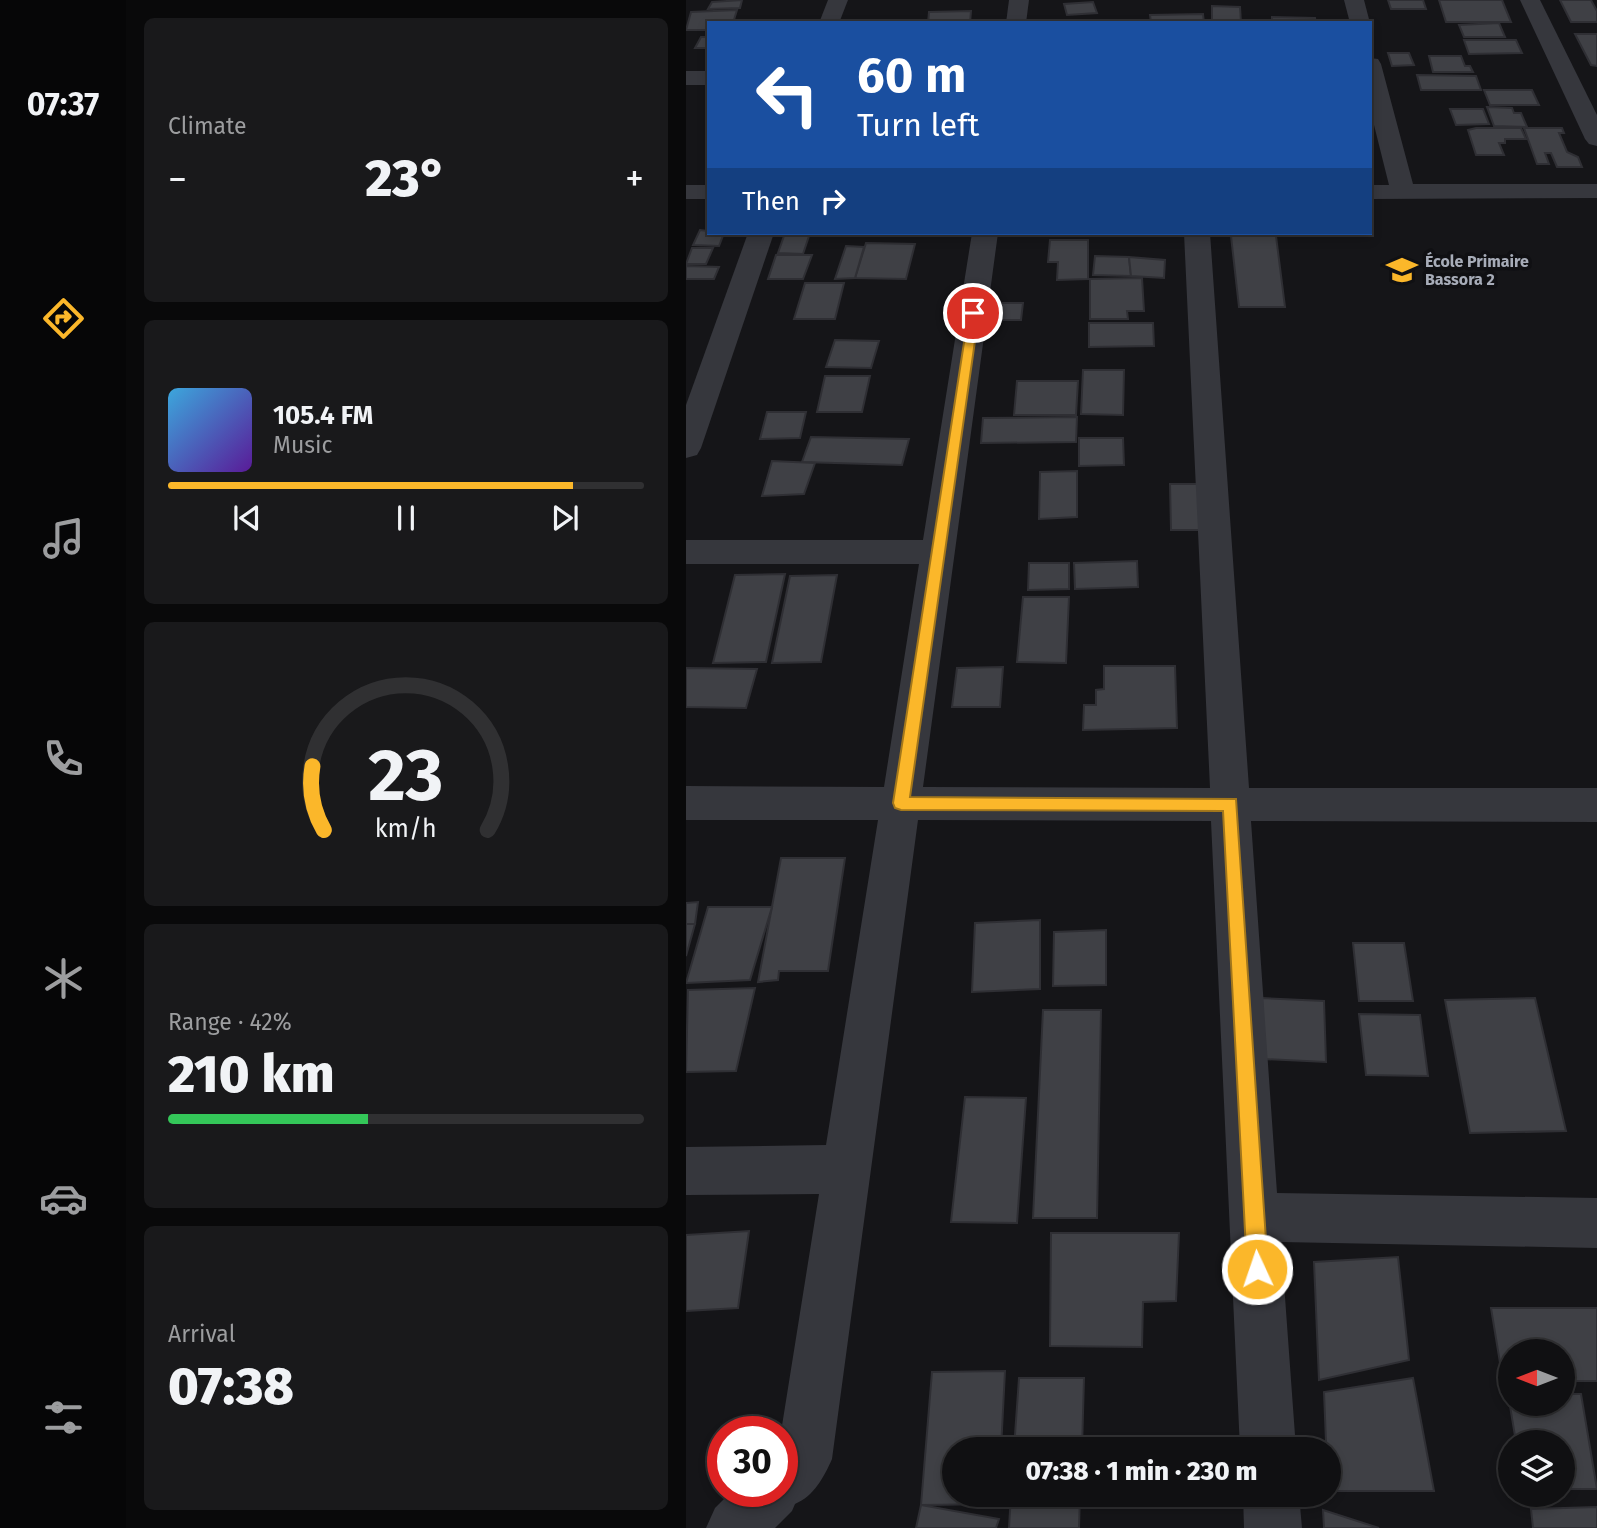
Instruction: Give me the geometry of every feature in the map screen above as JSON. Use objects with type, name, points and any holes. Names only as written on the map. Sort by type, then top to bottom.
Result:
[{"type":"street","points":[[830,21],[838,0]]},
{"type":"street","points":[[1016,21],[1019,0]]},
{"type":"street","points":[[1354,0],[1359,21]]},
{"type":"street","points":[[1530,0],[1597,139]]},
{"type":"street","points":[[1372,76],[1403,192]]},
{"type":"street","points":[[686,78],[707,78]]},
{"type":"street","points":[[1372,192],[1597,191]]},
{"type":"street","points":[[686,192],[707,192]]},
{"type":"street","points":[[686,448],[760,235]]},
{"type":"street","points":[[798,1465],[804,1459],[985,235]]},
{"type":"street","points":[[1197,235],[1267,1437]]},
{"type":"street","points":[[686,552],[938,552]]},
{"type":"street","points":[[686,803],[1597,804]]},
{"type":"street","points":[[686,1171],[847,1169]]},
{"type":"street","points":[[1254,1217],[1597,1223]]},
{"type":"street","points":[[735,1528],[756,1507]]},
{"type":"street","points":[[1272,1507],[1273,1528]]},
{"type":"building","points":[[742,0],[740,8],[708,9],[712,2]]},
{"type":"building","points":[[1388,0],[1423,0],[1426,9],[1391,9]]},
{"type":"building","points":[[1439,0],[1502,0],[1511,22],[1446,22]]},
{"type":"building","points":[[1560,0],[1591,0],[1597,11],[1597,22],[1571,22]]},
{"type":"building","points":[[1093,2],[1097,13],[1067,15],[1064,4]]},
{"type":"building","points":[[1212,6],[1240,7],[1241,21],[1212,21]]},
{"type":"building","points":[[737,10],[734,21],[707,21],[707,30],[686,30],[691,12]]},
{"type":"building","points":[[971,11],[970,21],[928,21],[929,12]]},
{"type":"building","points":[[1203,14],[1204,21],[1151,21],[1150,15]]},
{"type":"building","points":[[1272,17],[1315,18],[1316,21],[1272,21]]},
{"type":"building","points":[[1499,23],[1505,37],[1464,37],[1459,25]]},
{"type":"building","points":[[1575,34],[1597,34],[1597,66],[1591,65]]},
{"type":"building","points":[[701,37],[707,37],[707,48],[695,48]]},
{"type":"building","points":[[1464,40],[1516,40],[1522,53],[1469,54]]},
{"type":"building","points":[[1388,53],[1409,53],[1414,65],[1392,66]]},
{"type":"building","points":[[1429,56],[1461,56],[1465,66],[1470,66],[1473,72],[1433,72]]},
{"type":"building","points":[[1417,75],[1476,76],[1481,90],[1421,90]]},
{"type":"building","points":[[1484,90],[1532,90],[1539,105],[1490,105]]},
{"type":"building","points":[[1487,107],[1512,108],[1514,113],[1521,113],[1527,127],[1494,126]]},
{"type":"building","points":[[1450,109],[1483,109],[1489,124],[1456,125]]},
{"type":"building","points":[[1521,128],[1526,139],[1505,139],[1505,143],[1499,143],[1504,155],[1476,155],[1468,130]]},
{"type":"building","points":[[1524,128],[1562,128],[1564,133],[1559,133],[1567,152],[1578,157],[1582,167],[1557,167],[1551,153],[1545,153],[1549,164],[1537,164]]},
{"type":"building","points":[[700,230],[707,231],[707,235],[723,235],[719,246],[693,245]]},
{"type":"building","points":[[784,235],[809,235],[803,254],[778,253]]},
{"type":"building","points":[[1231,236],[1276,236],[1285,307],[1239,307]]},
{"type":"building","points":[[1050,240],[1088,240],[1088,279],[1057,280],[1058,262],[1048,262]]},
{"type":"building","points":[[866,243],[915,244],[906,279],[855,278]]},
{"type":"building","points":[[846,246],[864,247],[855,278],[835,279]]},
{"type":"building","points":[[692,248],[713,248],[706,264],[686,264]]},
{"type":"building","points":[[776,255],[812,255],[803,279],[768,279]]},
{"type":"building","points":[[1095,256],[1129,257],[1131,276],[1093,275]]},
{"type":"building","points":[[1129,257],[1165,260],[1164,278],[1131,276]]},
{"type":"building","points":[[686,266],[719,267],[714,279],[686,279]]},
{"type":"building","points":[[1142,278],[1144,311],[1127,311],[1128,319],[1090,319],[1090,279]]},
{"type":"building","points":[[805,283],[844,283],[835,319],[794,319]]},
{"type":"building","points":[[991,303],[1023,303],[1021,320],[990,320]]},
{"type":"building","points":[[1089,323],[1153,323],[1154,346],[1089,347]]},
{"type":"building","points":[[835,340],[879,341],[871,368],[826,367]]},
{"type":"building","points":[[1083,370],[1124,370],[1123,415],[1081,414]]},
{"type":"building","points":[[825,376],[870,376],[862,412],[817,412]]},
{"type":"building","points":[[1017,381],[1078,381],[1076,415],[1014,415]]},
{"type":"building","points":[[767,412],[806,412],[800,438],[760,439]]},
{"type":"building","points":[[1077,417],[1076,442],[981,443],[983,418]]},
{"type":"building","points":[[811,437],[909,439],[902,465],[802,462]]},
{"type":"building","points":[[1079,438],[1123,438],[1124,465],[1079,466]]},
{"type":"building","points":[[772,461],[815,463],[804,494],[762,496]]},
{"type":"building","points":[[1077,471],[1077,517],[1039,519],[1040,472]]},
{"type":"building","points":[[1170,484],[1205,484],[1206,530],[1171,530]]},
{"type":"building","points":[[1137,561],[1138,587],[1075,589],[1074,563]]},
{"type":"building","points":[[1029,563],[1069,563],[1069,589],[1028,590]]},
{"type":"building","points":[[785,574],[766,662],[713,663],[735,575]]},
{"type":"building","points":[[837,575],[821,662],[772,663],[790,576]]},
{"type":"building","points":[[1023,597],[1069,597],[1066,663],[1017,662]]},
{"type":"building","points":[[1104,666],[1175,666],[1177,728],[1083,730],[1084,705],[1096,705],[1096,690],[1104,689]]},
{"type":"building","points":[[1003,667],[1000,707],[952,707],[957,668]]},
{"type":"building","points":[[686,668],[757,669],[746,708],[686,707]]},
{"type":"building","points":[[781,858],[845,858],[828,971],[779,971],[778,980],[758,982]]},
{"type":"building","points":[[698,902],[695,924],[686,924],[686,903]]},
{"type":"building","points":[[708,907],[772,907],[750,980],[686,983]]},
{"type":"building","points":[[1040,920],[1040,989],[972,992],[975,923]]},
{"type":"building","points":[[686,924],[695,924],[686,956]]},
{"type":"building","points":[[1106,930],[1106,985],[1053,986],[1054,932]]},
{"type":"building","points":[[1353,943],[1404,943],[1413,1001],[1359,1001]]},
{"type":"building","points":[[755,988],[736,1071],[686,1072],[688,990]]},
{"type":"building","points":[[1262,998],[1324,1001],[1326,1062],[1263,1059]]},
{"type":"building","points":[[1535,998],[1566,1131],[1470,1133],[1445,1000]]},
{"type":"building","points":[[1043,1010],[1101,1010],[1097,1218],[1033,1218]]},
{"type":"building","points":[[1359,1014],[1420,1015],[1428,1076],[1366,1075]]},
{"type":"building","points":[[965,1097],[1026,1098],[1017,1223],[951,1222]]},
{"type":"building","points":[[749,1231],[738,1308],[686,1311],[686,1235]]},
{"type":"building","points":[[1051,1233],[1179,1233],[1176,1301],[1143,1302],[1142,1347],[1050,1346]]},
{"type":"building","points":[[1398,1257],[1409,1360],[1319,1380],[1314,1262]]},
{"type":"building","points":[[1491,1308],[1597,1308],[1597,1381],[1575,1381],[1575,1339],[1498,1339],[1498,1351]]},
{"type":"building","points":[[1005,1371],[1002,1437],[942,1437],[942,1505],[921,1505],[932,1372]]},
{"type":"building","points":[[1019,1378],[1084,1378],[1082,1437],[1015,1437]]},
{"type":"building","points":[[1413,1378],[1434,1491],[1341,1491],[1341,1437],[1326,1437],[1324,1392]]},
{"type":"building","points":[[1575,1394],[1581,1394],[1597,1489],[1575,1489],[1575,1430],[1514,1430],[1512,1416],[1575,1416]]},
{"type":"building","points":[[921,1505],[999,1519],[996,1528],[916,1528]]},
{"type":"building","points":[[1010,1507],[1080,1507],[1079,1528],[1009,1528]]},
{"type":"building","points":[[1597,1507],[1597,1528],[1533,1528],[1531,1509]]},
{"type":"building","points":[[1323,1510],[1379,1528],[1324,1528]]},
{"type":"place","name":"École Primaire Bassora 2","points":[[1402,270]]},
{"type":"route","points":[[973,313],[901,803],[1231,804],[1257,1269]]}]
